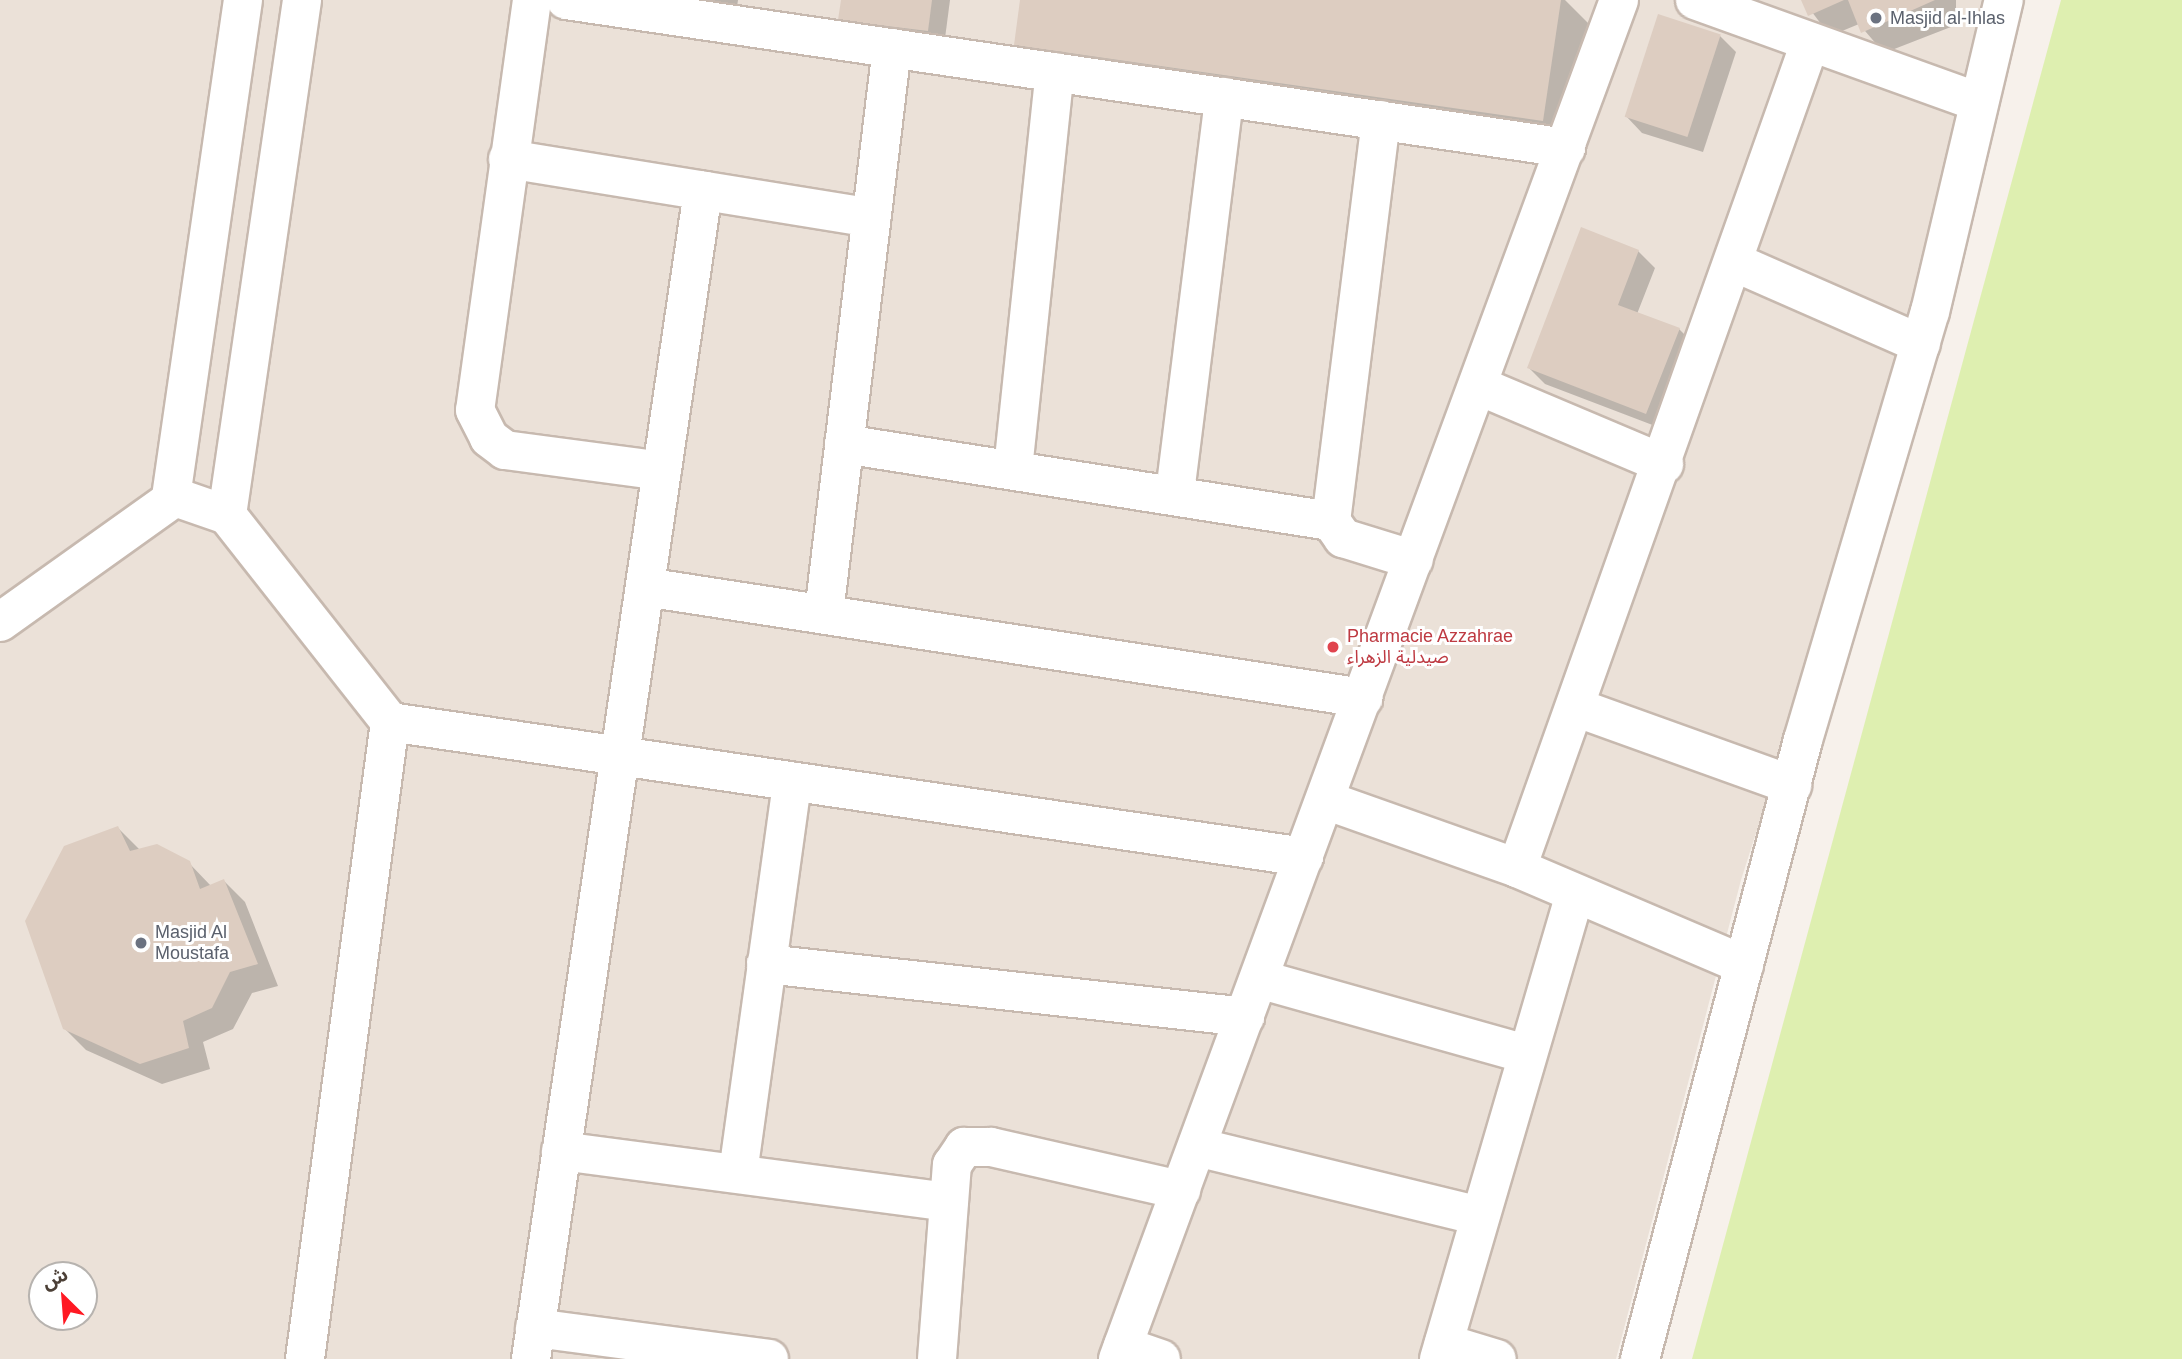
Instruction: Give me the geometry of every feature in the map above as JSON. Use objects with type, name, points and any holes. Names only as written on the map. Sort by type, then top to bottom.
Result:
[{"type":"street","points":[[0,622],[171,497],[243,0]]},
{"type":"street","points":[[227,515],[302,0]]},
{"type":"street","points":[[532,0],[474,410],[479,425],[505,450],[662,471]]},
{"type":"street","points":[[565,0],[1566,148]]},
{"type":"street","points":[[1161,1359],[1121,1352],[1619,0]]},
{"type":"street","points":[[1695,0],[1975,101]]},
{"type":"street","points":[[1640,1359],[1792,785],[1921,344],[1975,101],[2004,0]]},
{"type":"street","points":[[1517,868],[1664,464],[1810,43]]},
{"type":"street","points":[[824,613],[892,48]]},
{"type":"street","points":[[1013,469],[1055,72]]},
{"type":"street","points":[[1175,493],[1224,97]]},
{"type":"street","points":[[1381,120],[1331,521],[1343,538],[1414,559]]},
{"type":"street","points":[[508,159],[871,218]]},
{"type":"street","points":[[703,191],[533,1344],[769,1359]]},
{"type":"street","points":[[1734,262],[1921,344]]},
{"type":"street","points":[[1479,386],[1664,464]]},
{"type":"street","points":[[844,444],[1175,493],[1331,521]]},
{"type":"street","points":[[171,497],[227,515],[390,722],[1304,857]]},
{"type":"street","points":[[645,587],[1363,698]]},
{"type":"street","points":[[1575,707],[1792,785]]},
{"type":"street","points":[[305,1359],[390,722]]},
{"type":"street","points":[[738,1173],[792,782]]},
{"type":"street","points":[[1325,800],[1517,868],[1744,965]]},
{"type":"street","points":[[1497,1359],[1441,1351],[1525,1054],[1575,893]]},
{"type":"street","points":[[766,964],[1244,1017]]},
{"type":"street","points":[[1259,979],[1525,1054]]},
{"type":"street","points":[[937,1359],[954,1158],[974,1146],[1181,1191]]},
{"type":"street","points":[[1197,1147],[1479,1216]]},
{"type":"street","points":[[561,1151],[949,1202]]},
{"type":"shaded area","points":[[0,0],[2022,0],[1741,880],[1616,1359],[0,1359]]},
{"type":"green space","points":[[2061,0],[2182,0],[2182,1359],[1692,1359]]},
{"type":"building","points":[[841,0],[932,0],[928,31],[838,20]]},
{"type":"building","points":[[1020,0],[1561,0],[1543,121],[1014,45]]},
{"type":"building","name":"Masjid al-Ihlas","points":[[1801,0],[1844,0],[1808,16]]},
{"type":"building","name":"Masjid al-Ihlas","points":[[1848,0],[1935,0],[1861,33]]},
{"type":"building","points":[[1658,14],[1721,34],[1687,137],[1625,117]]},
{"type":"building","points":[[1581,227],[1639,250],[1618,305],[1680,328],[1646,414],[1527,368]]},
{"type":"building","name":"Masjid Al Moustafa","points":[[118,826],[130,851],[157,844],[190,861],[200,889],[224,879],[258,964],[230,972],[212,1008],[183,1021],[189,1048],[140,1064],[63,1029],[25,921],[64,846]]},
{"type":"place","name":"Masjid al-Ihlas","points":[[1876,18]]},
{"type":"place","name":"Pharmacie Azzahrae صيدلية الزهراء","points":[[1333,647]]},
{"type":"place","name":"Masjid Al Moustafa","points":[[141,943]]}]
